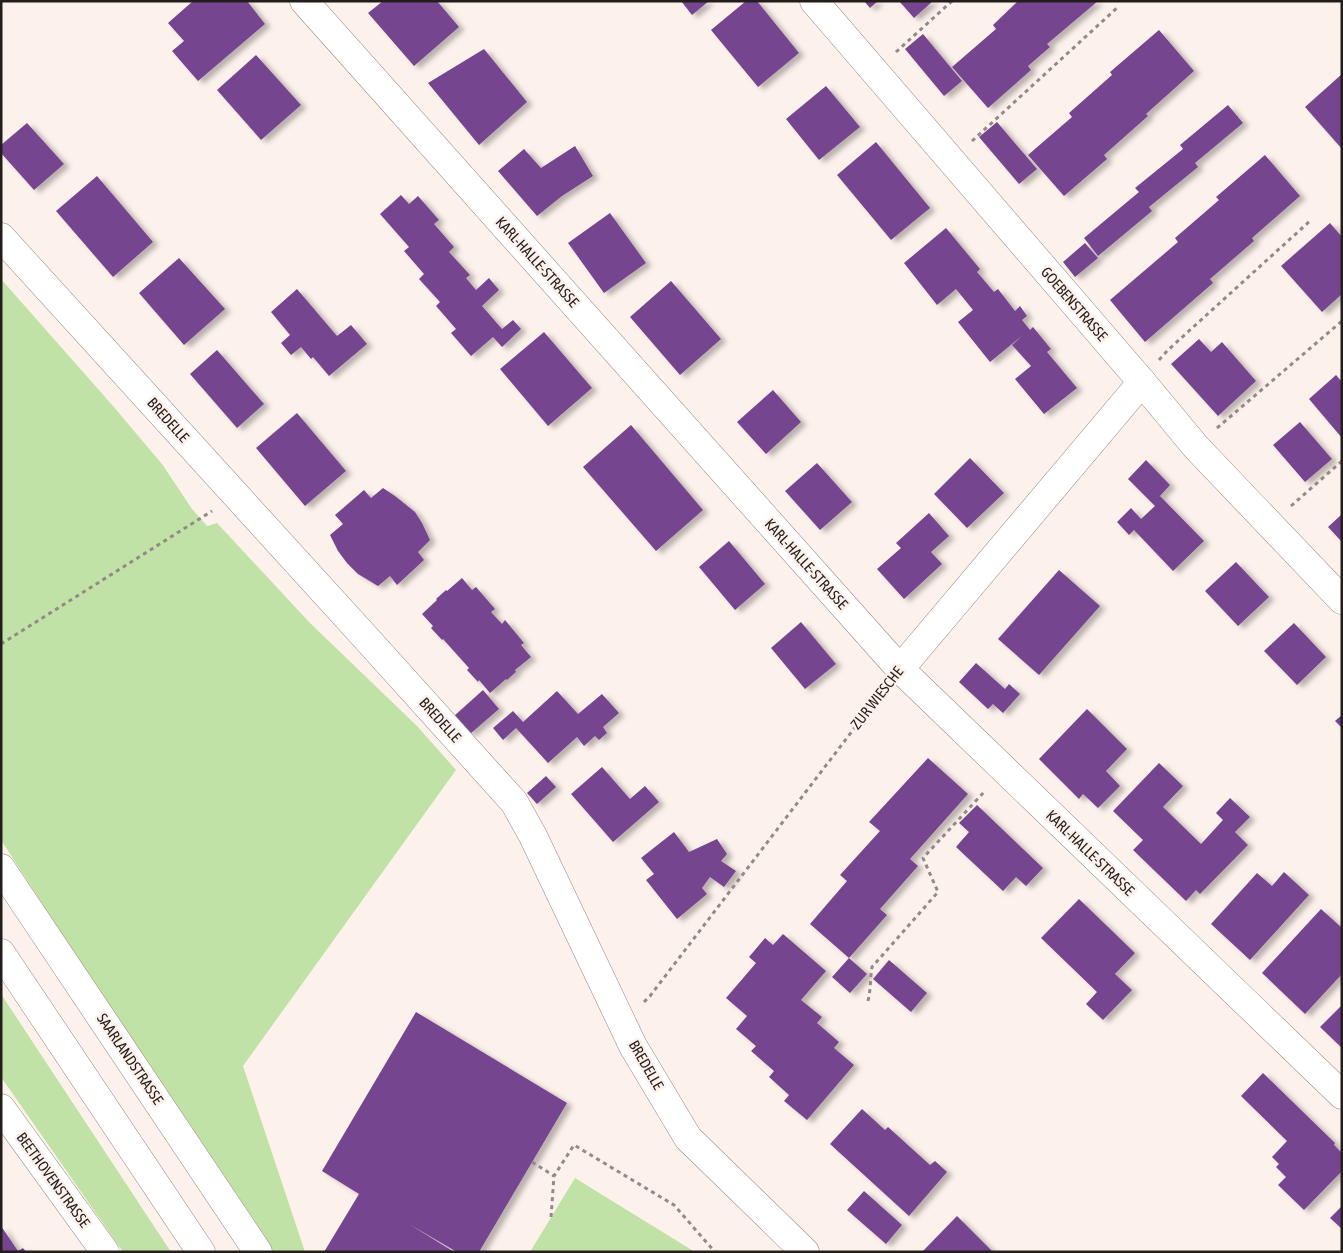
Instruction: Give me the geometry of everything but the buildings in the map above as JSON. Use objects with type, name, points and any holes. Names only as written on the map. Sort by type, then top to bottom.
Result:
[{"type":"main road","name":"KARL-HALLE-STRASSE","points":[[304,1],[900,669],[1342,1095]]},
{"type":"main road","name":"GOEBENSTRASSE","points":[[814,1],[1196,447],[1342,600]]},
{"type":"main road","name":"BREDELLE","points":[[1,237],[514,802],[533,836],[633,1046],[688,1138],[805,1252]]},
{"type":"main road","name":"ZUR WIESCHE","points":[[900,669],[1142,382]]},
{"type":"main road","name":"SAARLANDSTRASSE","points":[[1,868],[258,1252]]},
{"type":"main road","points":[[1,953],[201,1252]]},
{"type":"main road","name":"BEETHOVENSTRASSE","points":[[1,1108],[105,1252]]},
{"type":"path","points":[[875,71],[952,1]]},
{"type":"path","points":[[951,160],[1118,7]]},
{"type":"path","points":[[1168,350],[1312,220]]},
{"type":"path","points":[[1230,417],[1342,321]]},
{"type":"path","points":[[1270,524],[1342,461]]},
{"type":"path","points":[[1,644],[236,496]]},
{"type":"path","name":"ZUR WIESCHE","points":[[623,1022],[650,996],[900,669]]},
{"type":"path","points":[[868,1001],[871,990],[870,978],[872,967],[938,892],[923,858],[1004,770]]},
{"type":"path","points":[[551,1216],[554,1176],[574,1145],[674,1205],[715,1252]]},
{"type":"path","points":[[532,1162],[554,1176]]},
{"type":"green space","points":[[1,279],[162,464],[192,509],[207,526],[217,523],[310,623],[417,726],[456,770],[243,1066],[305,1252],[272,1252],[180,1116],[1,840]]},
{"type":"green space","points":[[1,994],[171,1252],[123,1252],[1,1077]]},
{"type":"green space","points":[[575,1178],[695,1252],[530,1252]]}]
